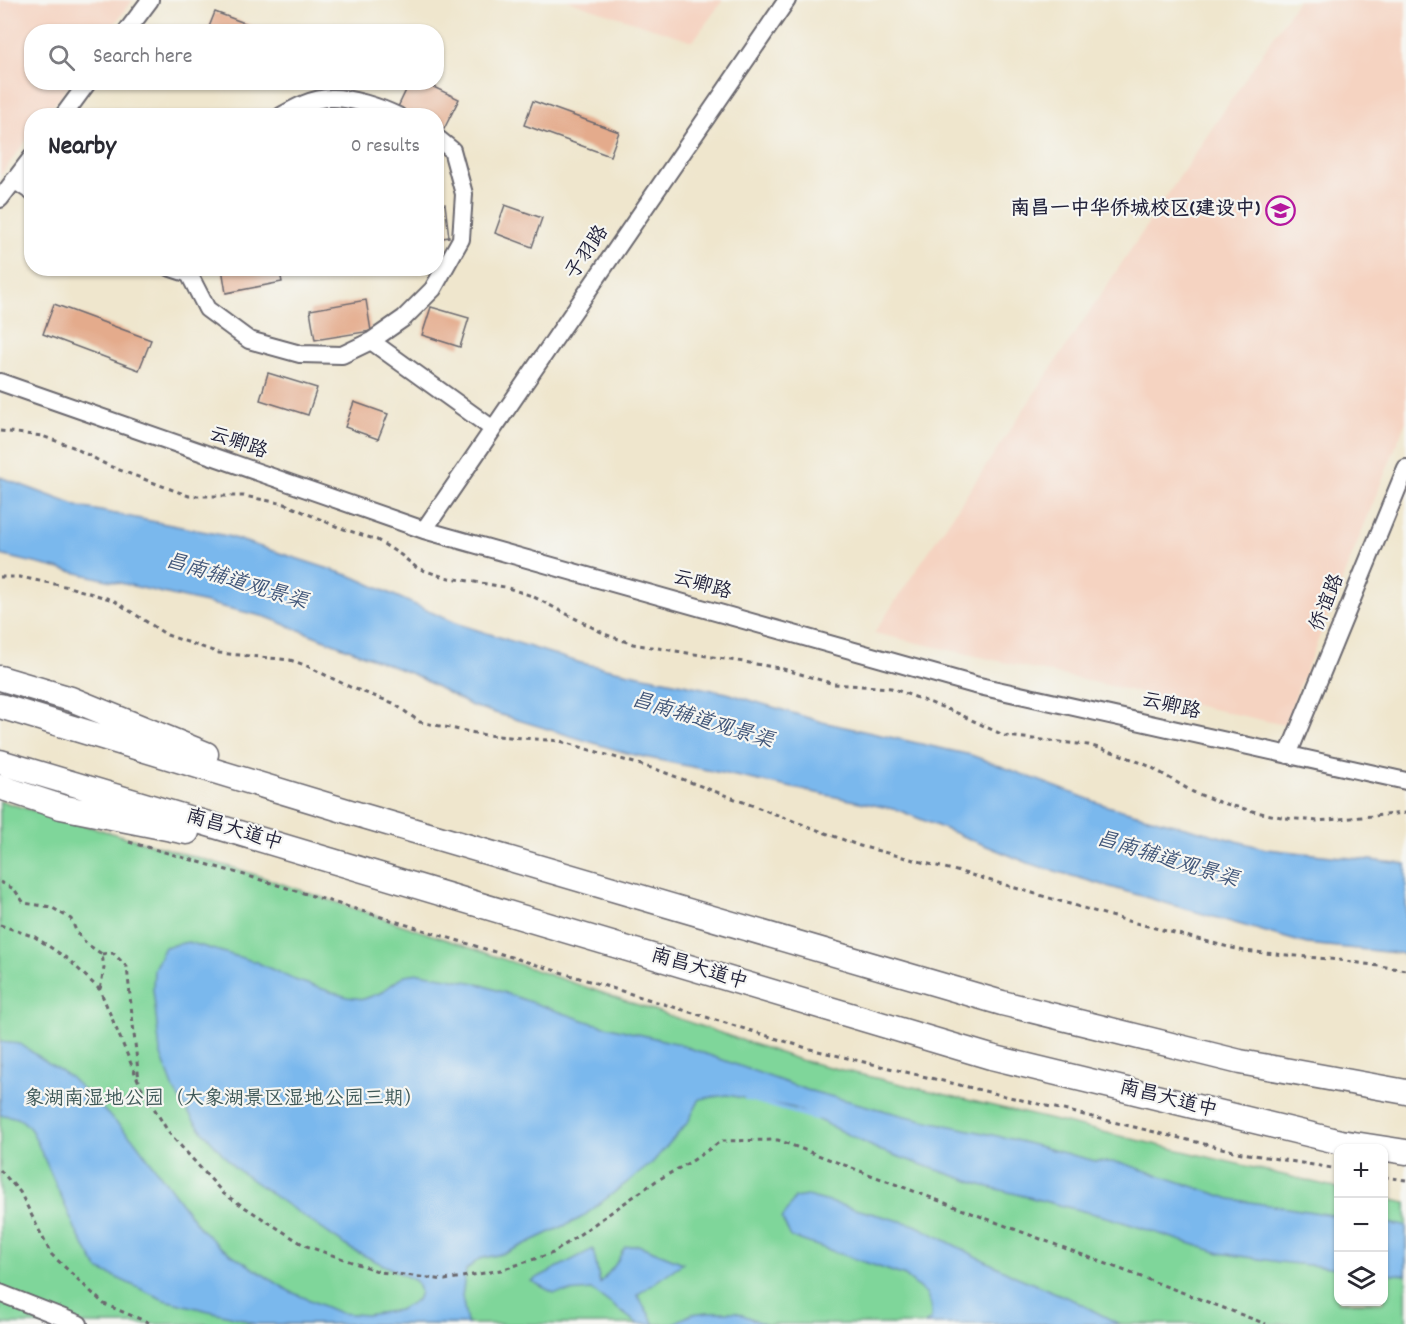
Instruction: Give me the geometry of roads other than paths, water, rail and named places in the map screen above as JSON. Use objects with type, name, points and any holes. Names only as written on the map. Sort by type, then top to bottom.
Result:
[{"type":"highway","points":[[0,678],[71,699],[350,812]]},
{"type":"highway","points":[[0,706],[350,812],[1002,1003],[1240,1062],[1406,1092]]},
{"type":"highway","name":"南昌大道中","points":[[0,762],[991,1057],[1341,1142],[1406,1152]]},
{"type":"highway","points":[[0,787],[61,807],[323,858]]},
{"type":"street","points":[[132,24],[150,0]]},
{"type":"street","name":"子羽路","points":[[424,530],[787,0]]},
{"type":"street","points":[[69,108],[82,90]]},
{"type":"street","points":[[296,108],[329,98],[382,108]]},
{"type":"street","points":[[444,144],[452,150],[464,194],[461,239],[444,269]]},
{"type":"street","points":[[0,199],[24,168]]},
{"type":"street","points":[[14,180],[24,187]]},
{"type":"street","points":[[192,276],[207,309],[249,340],[300,354],[342,355],[370,341],[404,318],[433,289],[440,276]]},
{"type":"street","points":[[370,341],[493,429]]},
{"type":"street","name":"云卿路","points":[[0,382],[424,530],[975,685],[1406,781]]},
{"type":"street","name":"侨谊路","points":[[1288,754],[1406,468]]},
{"type":"street","points":[[0,1293],[79,1324]]},
{"type":"water","name":"昌南辅道观景渠","points":[[0,477],[80,507],[227,536],[354,577],[455,623],[581,663],[727,693],[822,722],[971,755],[1107,806],[1266,849],[1406,864],[1406,954],[1307,944],[1031,864],[898,810],[630,754],[472,706],[415,675],[266,617],[0,555]]},
{"type":"water","points":[[188,942],[256,962],[295,980],[347,997],[364,999],[380,993],[405,975],[419,973],[476,983],[589,1022],[675,1043],[807,1090],[1095,1161],[1122,1163],[1231,1199],[1334,1215],[1334,1268],[1220,1253],[1110,1218],[981,1185],[879,1150],[794,1108],[727,1095],[700,1099],[688,1122],[652,1163],[581,1218],[506,1253],[479,1259],[466,1270],[462,1296],[469,1324],[254,1324],[164,1300],[98,1269],[78,1235],[33,1133],[20,1119],[0,1115],[0,1042],[20,1044],[70,1077],[135,1141],[200,1228],[220,1247],[289,1291],[340,1313],[366,1315],[399,1310],[417,1300],[420,1292],[416,1281],[351,1249],[234,1167],[194,1121],[175,1092],[160,1052],[153,989],[154,969],[165,947]]},
{"type":"water","points":[[807,1196],[915,1225],[1015,1276],[1073,1300],[1119,1324],[925,1324],[931,1319],[931,1306],[926,1294],[905,1276],[791,1237],[782,1219],[795,1198]]},
{"type":"water","points":[[1388,1224],[1406,1226],[1406,1275],[1388,1273]]},
{"type":"water","points":[[638,1245],[683,1263],[637,1295],[655,1324],[638,1324],[592,1290],[554,1293],[531,1281],[593,1249],[600,1283],[615,1265],[625,1247]]},
{"type":"water","points":[[736,1312],[765,1324],[672,1324],[692,1314]]},
{"type":"waterway","points":[[746,1098],[816,1118]]},
{"type":"place","name":"南昌一中华侨城校区(建设中)","points":[[1281,210]]},
{"type":"park label","name":"象湖南湿地公园（大象湖景区湿地公园三期）","points":[[224,1100]]}]
